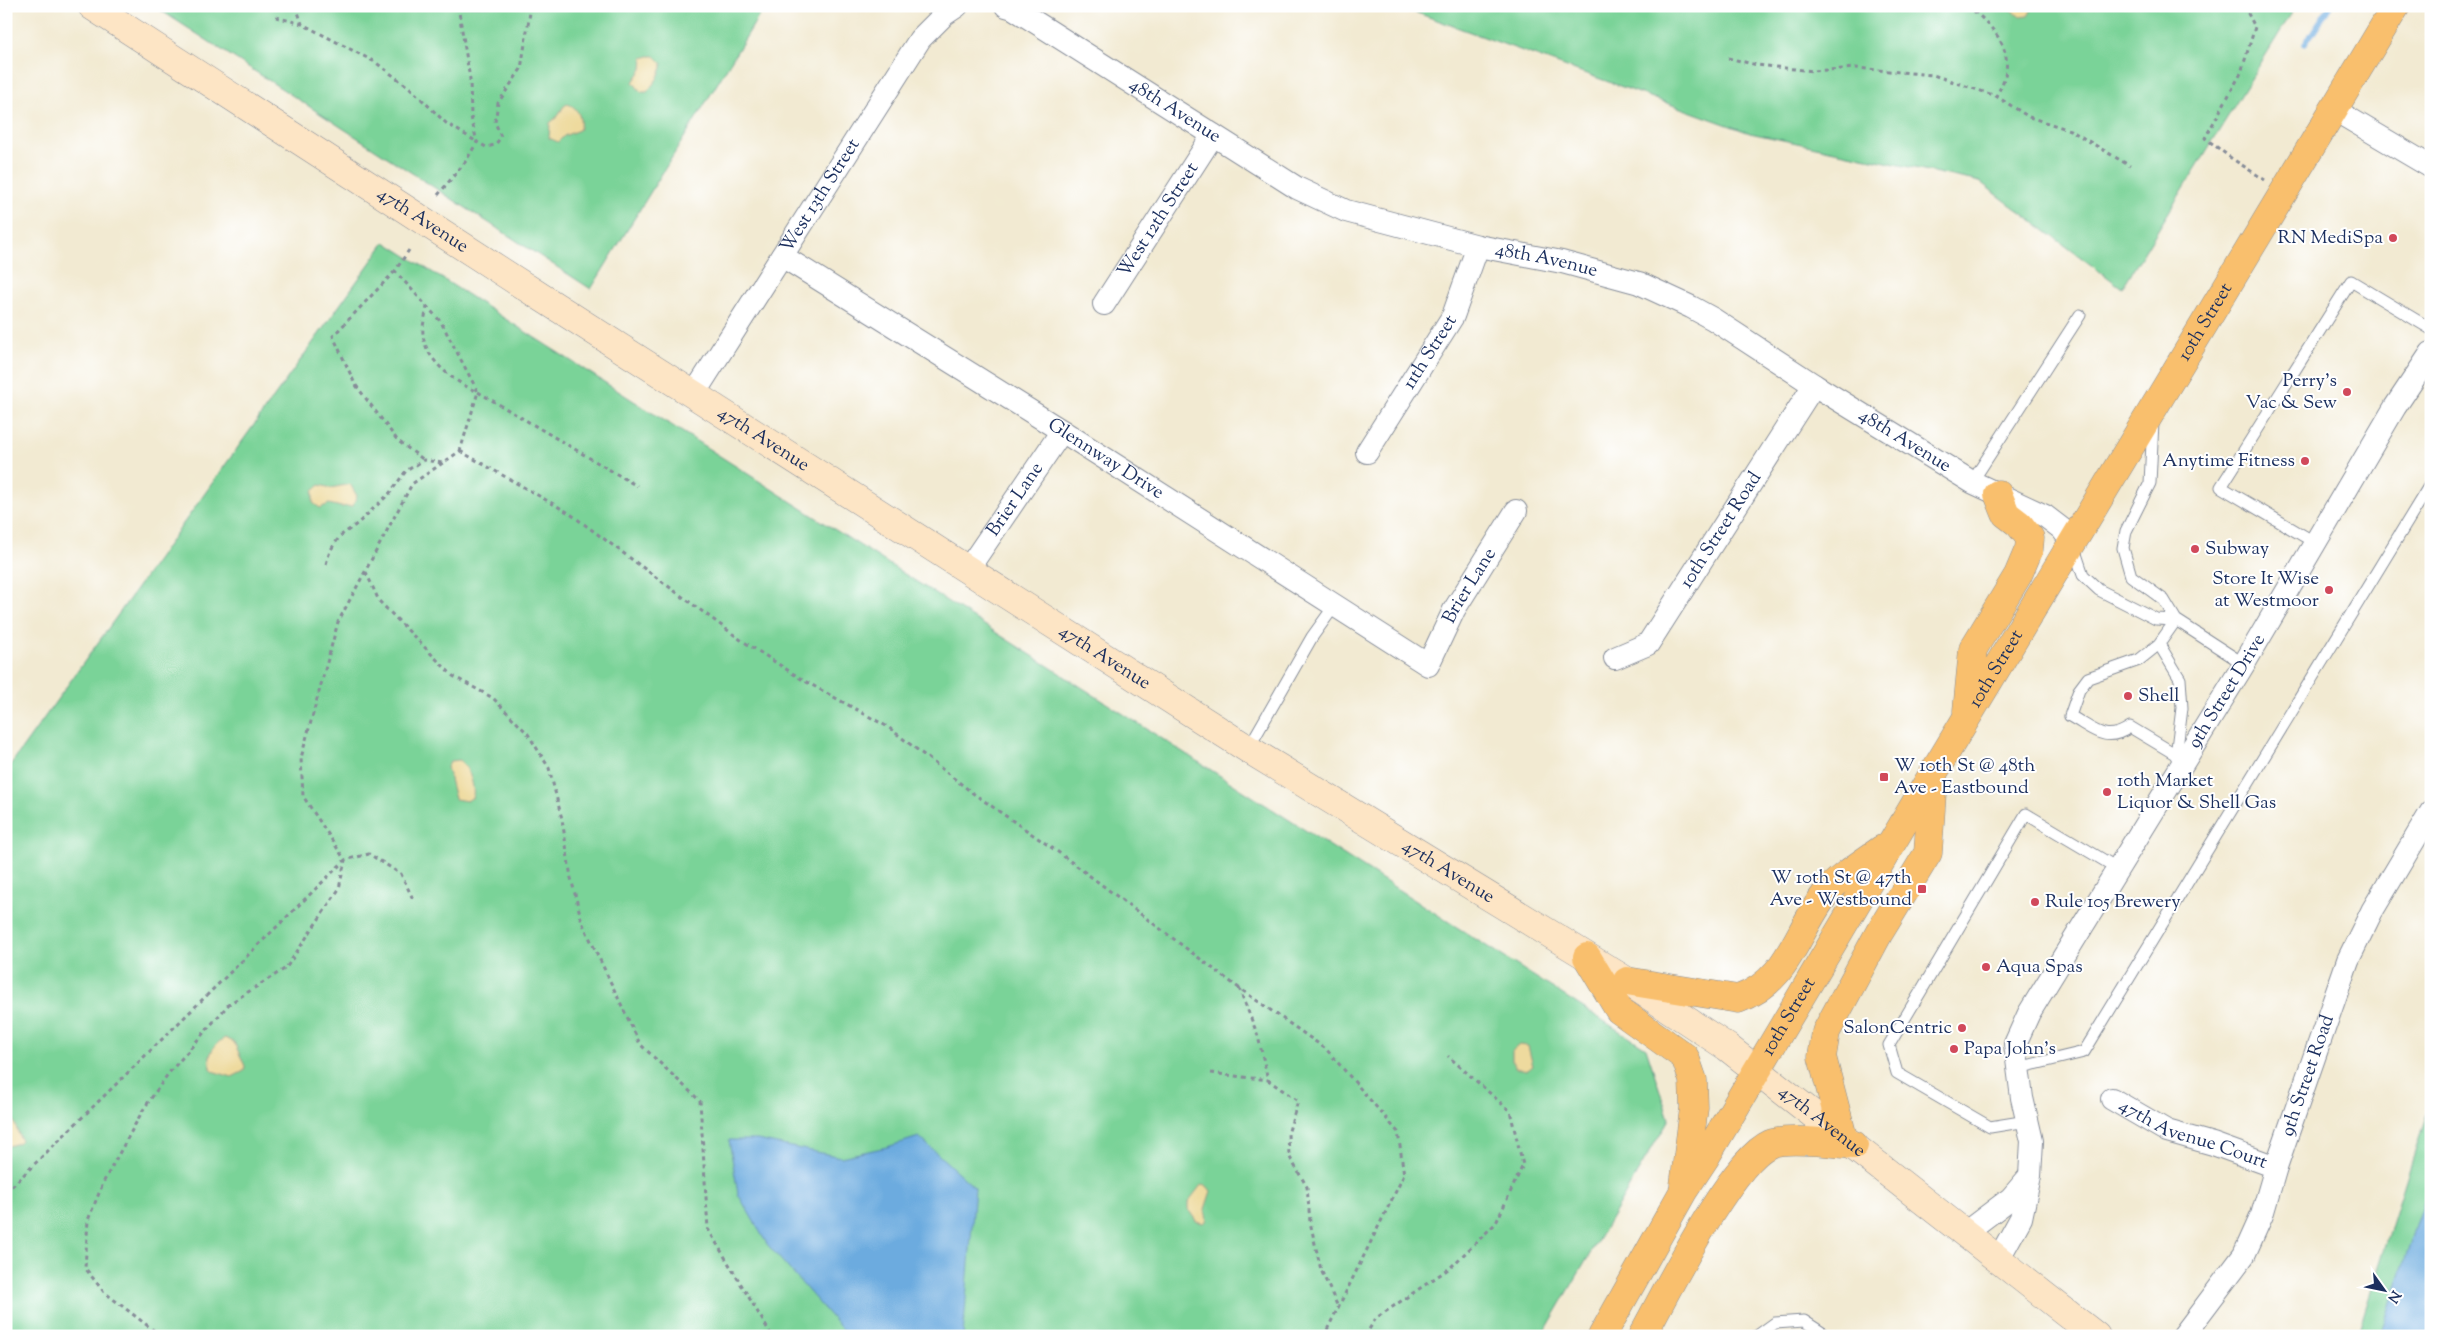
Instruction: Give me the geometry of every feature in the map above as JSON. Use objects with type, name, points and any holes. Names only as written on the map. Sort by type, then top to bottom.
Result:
[{"type":"main road","name":"47th Avenue","points":[[92,6],[1248,749],[1627,981],[1758,1069],[2096,1336]]},
{"type":"main road","name":"10th Street","points":[[1602,1336],[1684,1190],[2396,6]]},
{"type":"main road","points":[[1966,720],[1973,649],[2018,575],[2029,549],[2030,538],[2019,524],[2006,514],[1998,494]]},
{"type":"main road","points":[[1642,1336],[1718,1201],[1744,1164],[1770,1144],[1804,1141],[1848,1141],[1822,1058],[1826,1032],[1879,933],[1928,854],[1934,772]]},
{"type":"main road","points":[[1627,981],[1738,999],[1756,993],[1777,974],[1828,891],[1894,840]]},
{"type":"main road","points":[[1586,956],[1619,1010],[1685,1057],[1694,1080],[1694,1108],[1684,1190]]},
{"type":"street","name":"West 13th Street","points":[[694,394],[920,39],[945,14],[956,6]]},
{"type":"street","name":"48th Avenue","points":[[1006,6],[1014,8],[1093,57],[1297,188],[1346,212],[1478,246],[1562,262],[1639,283],[1713,319],[1814,386],[1972,482],[2045,516],[2062,529],[2073,544]]},
{"type":"street","points":[[2333,109],[2431,167]]},
{"type":"street","name":"West 12th Street","points":[[1104,304],[1212,135]]},
{"type":"street","name":"11th Street","points":[[1367,452],[1452,316],[1478,246]]},
{"type":"street","name":"Glennway Drive","points":[[782,256],[1062,431],[1428,665]]},
{"type":"street","name":"9th Street Drive","points":[[1999,1258],[2021,1218],[2030,1176],[2032,1141],[2015,1044],[2029,1013],[2117,868],[2180,758],[2244,664],[2314,542],[2431,352]]},
{"type":"street","name":"10th Street Road","points":[[1616,658],[1648,644],[1814,386]]},
{"type":"street","name":"Brier Lane","points":[[968,570],[1062,431]]},
{"type":"street","name":"Brier Lane","points":[[1428,665],[1454,610],[1516,511]]},
{"type":"street","name":"9th Street Road","points":[[2182,1336],[2244,1255],[2262,1215],[2276,1167],[2348,960],[2372,911],[2431,812]]},
{"type":"street","name":"47th Avenue Court","points":[[2112,1099],[2167,1131],[2213,1144],[2276,1167]]},
{"type":"street","points":[[1966,1232],[2011,1198],[2030,1176]]},
{"type":"lane","points":[[2314,542],[2221,487],[2351,281],[2431,329]]},
{"type":"lane","points":[[1972,482],[2080,315]]},
{"type":"lane","points":[[2154,409],[2150,482],[2126,531],[2123,548],[2131,576],[2164,600],[2176,620],[2244,664]]},
{"type":"lane","points":[[2018,1068],[2084,1052],[2431,483]]},
{"type":"lane","points":[[2073,544],[2083,575],[2098,590],[2156,619],[2176,620]]},
{"type":"lane","points":[[1248,749],[1312,637],[1335,605]]},
{"type":"lane","points":[[2159,644],[2180,679],[2182,708],[2180,758],[2130,727],[2119,735],[2108,737],[2070,716],[2079,690],[2088,678],[2139,660],[2159,644],[2176,620]]},
{"type":"lane","points":[[2027,1121],[1990,1127],[1897,1073],[1889,1045],[2026,814],[2117,868]]},
{"type":"lane","points":[[1756,1336],[1775,1323],[1804,1322],[1827,1336]]},
{"type":"path","points":[[296,6],[302,24]]},
{"type":"path","points":[[438,195],[466,161],[477,142],[471,118],[470,79],[458,6]]},
{"type":"path","points":[[276,17],[302,24],[375,62],[410,88],[446,122],[486,147],[495,145],[500,137],[495,122],[498,103],[521,70],[532,6]]},
{"type":"path","points":[[2244,6],[2255,27],[2241,73],[2205,138],[2230,158],[2284,191]]},
{"type":"path","points":[[1974,11],[1992,26],[2004,44],[2006,61],[2005,81],[1996,96]]},
{"type":"path","points":[[1728,58],[1757,65],[1813,72],[1856,68],[1933,75],[1996,96],[2029,117],[2070,130],[2130,166]]},
{"type":"path","points":[[409,250],[395,271],[333,336],[355,384],[398,441],[424,460],[443,463]]},
{"type":"path","points":[[162,1336],[104,1292],[85,1268],[88,1220],[104,1181],[143,1110],[168,1074],[229,1004],[286,968],[339,889],[345,860],[303,796],[301,758],[338,622],[412,484],[460,451],[478,392],[441,322],[395,271]]},
{"type":"path","points":[[427,306],[423,335],[432,356],[459,384],[478,392],[637,486]]},
{"type":"path","points":[[460,451],[569,513],[741,640],[802,680],[888,728],[974,794],[1058,852],[1239,988],[1326,1049],[1398,1132],[1404,1175],[1324,1336]]},
{"type":"path","points":[[326,564],[330,551],[340,536],[357,524],[389,494],[406,471],[424,460]]},
{"type":"path","points":[[365,571],[379,601],[453,676],[493,698],[528,734],[548,768],[562,820],[571,878],[582,922],[640,1044],[700,1101],[708,1229],[772,1336]]},
{"type":"path","points":[[6,1192],[345,860],[370,854],[401,874],[413,899]]},
{"type":"path","points":[[1239,988],[1258,1036],[1268,1080]]},
{"type":"path","points":[[1365,1336],[1376,1318],[1450,1268],[1496,1223],[1523,1165],[1510,1111],[1448,1056]]},
{"type":"path","points":[[1211,1073],[1268,1080],[1298,1101],[1288,1134],[1289,1156],[1307,1188],[1310,1222],[1321,1270],[1338,1307]]},
{"type":"green space","points":[[154,6],[765,6],[591,289]]},
{"type":"green space","points":[[1398,6],[2296,6],[2122,288],[1980,182],[1750,133]]},
{"type":"green space","points":[[385,242],[1646,1048],[1669,1119],[1542,1336],[6,1336],[6,771]]},
{"type":"green space","points":[[2431,1101],[2431,1336],[2357,1336]]},
{"type":"sand","points":[[2008,6],[2030,6],[2031,11],[2028,16],[2020,17]]},
{"type":"sand","points":[[655,56],[662,63],[662,68],[657,79],[647,92],[641,92],[633,82],[642,69],[643,58]]},
{"type":"sand","points":[[567,104],[577,110],[580,126],[579,130],[564,136],[558,142],[549,138],[550,123]]},
{"type":"sand","points":[[350,484],[357,496],[353,506],[341,507],[329,504],[320,508],[313,503],[313,491],[320,485],[331,488]]},
{"type":"sand","points":[[460,760],[469,772],[473,787],[473,797],[467,801],[455,799],[447,767],[450,761]]},
{"type":"sand","points":[[225,1038],[234,1042],[245,1066],[244,1071],[232,1077],[212,1071],[210,1066],[211,1052]]},
{"type":"sand","points":[[1519,1045],[1528,1046],[1533,1066],[1528,1070],[1516,1068],[1512,1061],[1512,1051]]},
{"type":"sand","points":[[8,1118],[13,1119],[21,1140],[6,1147]]},
{"type":"sand","points":[[1201,1185],[1207,1186],[1211,1191],[1205,1209],[1207,1220],[1203,1223],[1196,1221],[1188,1209],[1188,1202]]},
{"type":"water","points":[[919,1137],[975,1188],[963,1336],[848,1336],[767,1244],[738,1194],[729,1140],[757,1140],[841,1157],[887,1147]]},
{"type":"water","points":[[2431,1180],[2431,1336],[2380,1336]]},
{"type":"waterway","points":[[2305,44],[2330,6]]},
{"type":"place","name":"RN MediSpa","points":[[2393,238]]},
{"type":"place","name":"Perry's Vac & Sew","points":[[2347,392]]},
{"type":"place","name":"Anytime Fitness","points":[[2305,461]]},
{"type":"place","name":"Subway","points":[[2195,549]]},
{"type":"place","name":"Store It Wise at Westmoor","points":[[2329,590]]},
{"type":"place","name":"Shell","points":[[2128,696]]},
{"type":"place","name":"W 10th St @ 48th Ave - Eastbound","points":[[1884,777]]},
{"type":"place","name":"10th Market Liquor & Shell Gas","points":[[2107,792]]},
{"type":"place","name":"W 10th St @ 47th Ave - Westbound","points":[[1922,889]]},
{"type":"place","name":"Rule 105 Brewery","points":[[2035,902]]},
{"type":"place","name":"Aqua Spas","points":[[1986,967]]},
{"type":"place","name":"SalonCentric","points":[[1962,1028]]},
{"type":"place","name":"Papa John's","points":[[1954,1049]]}]
